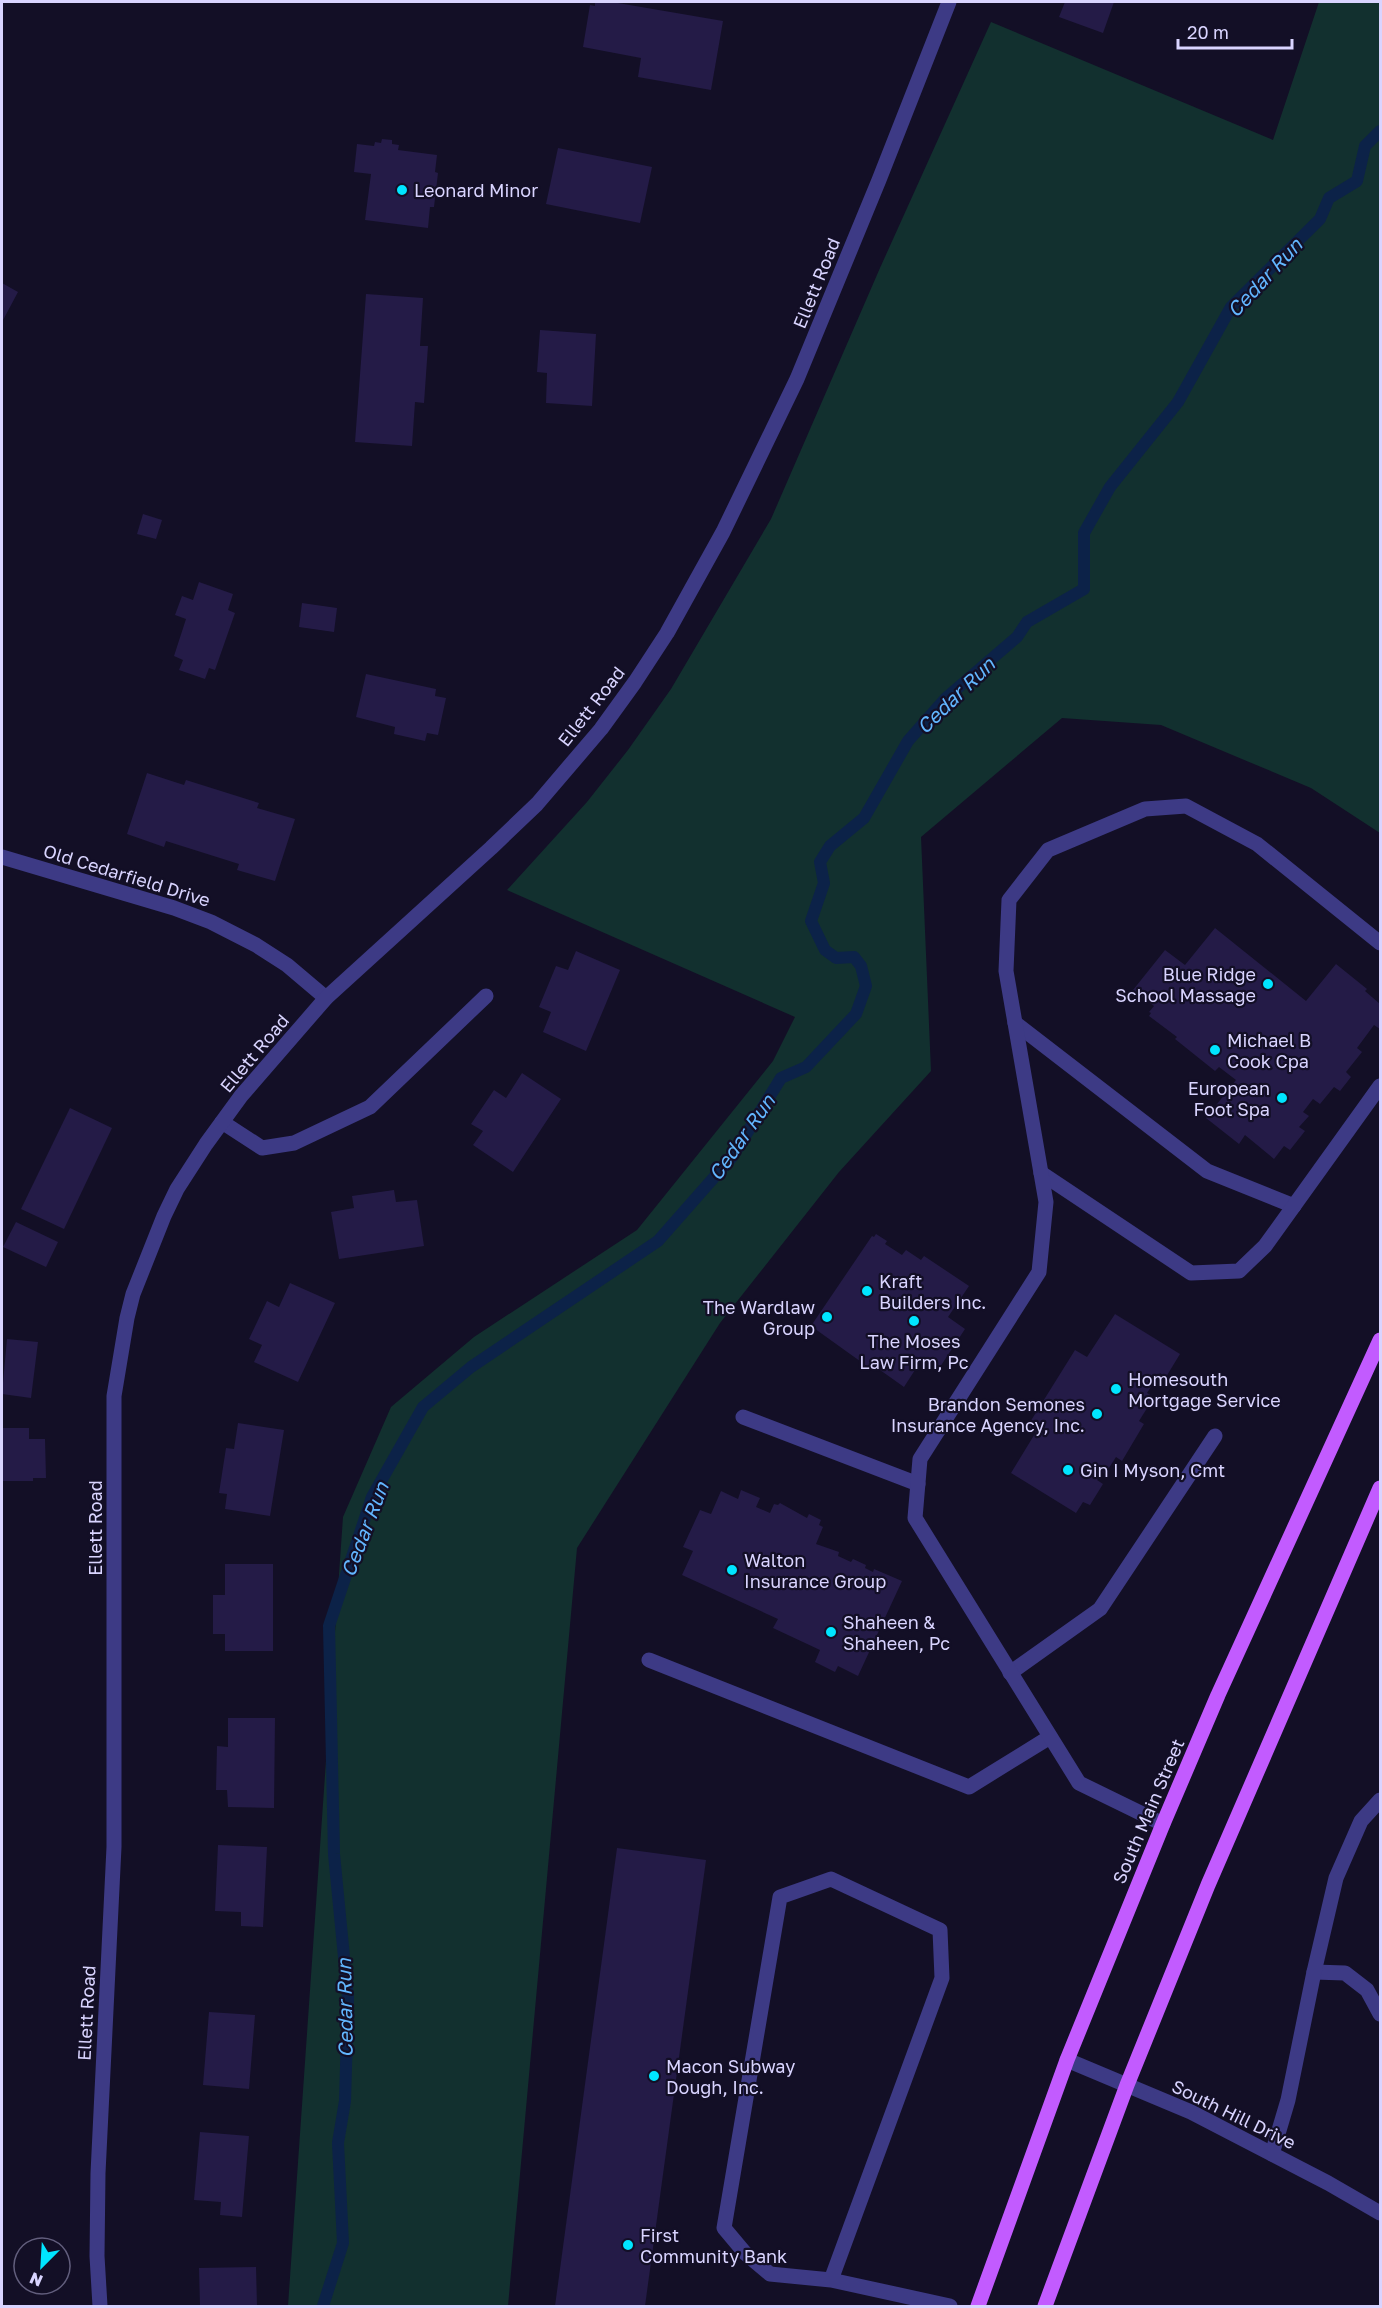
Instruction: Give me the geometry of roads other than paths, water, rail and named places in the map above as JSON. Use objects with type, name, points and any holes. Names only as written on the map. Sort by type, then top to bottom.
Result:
[{"type":"main road","name":"South Main Street","points":[[978,2307],[1067,2060],[1163,1824],[1218,1695],[1380,1340]]},
{"type":"main road","points":[[1044,2307],[1127,2085],[1213,1874],[1380,1488]]},
{"type":"street","name":"Ellett Road","points":[[100,2307],[97,2256],[98,2174],[114,1847],[114,1396],[127,1318],[134,1294],[177,1189],[241,1096],[326,998],[537,804],[601,729],[667,633],[723,532],[797,380],[949,2]]},
{"type":"street","points":[[1163,1824],[1079,1783],[915,1518],[920,1458],[1039,1272],[1046,1202],[1006,971],[1010,900],[1047,850],[1145,809],[1186,806],[1257,844],[1380,943]]},
{"type":"street","name":"Old Cedarfield Drive","points":[[2,857],[174,908],[211,922],[256,945],[287,965],[326,998]]},
{"type":"street","points":[[222,1122],[262,1148],[294,1143],[325,1130],[370,1107],[486,996]]},
{"type":"street","points":[[1015,1023],[1207,1171],[1294,1206]]},
{"type":"street","points":[[1041,1173],[1191,1273],[1239,1271],[1265,1246],[1380,1086]]},
{"type":"street","points":[[743,1417],[918,1484]]},
{"type":"street","points":[[1010,1673],[1100,1609],[1215,1436]]},
{"type":"street","points":[[649,1659],[969,1787],[1050,1737]]},
{"type":"street","points":[[1272,2154],[1288,2100],[1336,1878],[1360,1821],[1380,1800]]},
{"type":"street","points":[[831,2280],[942,1978],[940,1930],[831,1879],[780,1897],[724,2228],[745,2253],[770,2274],[831,2280],[950,2307]]},
{"type":"street","points":[[1314,1972],[1345,1973],[1367,1990],[1380,2014]]},
{"type":"street","name":"South Hill Drive","points":[[1067,2060],[1191,2112],[1380,2213]]},
{"type":"waterway","name":"Cedar Run","points":[[323,2306],[343,2243],[338,2143],[345,2101],[348,1998],[334,1854],[329,1626],[372,1497],[423,1407],[471,1367],[658,1241],[732,1157],[781,1078],[806,1067],[856,1014],[866,986],[861,966],[854,957],[836,958],[825,950],[811,921],[824,883],[820,862],[830,846],[864,818],[908,741],[946,698],[1017,637],[1027,622],[1084,589],[1084,533],[1110,487],[1178,402],[1231,307],[1320,219],[1329,198],[1357,181],[1365,146],[1380,131]]},
{"type":"place","name":"Leonard Minor","points":[[402,190]]},
{"type":"place","name":"Blue Ridge School Massage","points":[[1268,984]]},
{"type":"place","name":"Michael B Cook Cpa","points":[[1215,1050]]},
{"type":"place","name":"European Foot Spa","points":[[1282,1098]]},
{"type":"place","name":"Kraft Builders Inc.","points":[[867,1291]]},
{"type":"place","name":"The Wardlaw Group","points":[[827,1317]]},
{"type":"place","name":"The Moses Law Firm, Pc","points":[[914,1321]]},
{"type":"place","name":"Homesouth Mortgage Service","points":[[1116,1389]]},
{"type":"place","name":"Brandon Semones Insurance Agency, Inc.","points":[[1097,1414]]},
{"type":"place","name":"Gin I Myson, Cmt","points":[[1068,1470]]},
{"type":"place","name":"Walton Insurance Group","points":[[732,1570]]},
{"type":"place","name":"Shaheen & Shaheen, Pc","points":[[831,1632]]},
{"type":"place","name":"Macon Subway Dough, Inc.","points":[[654,2076]]},
{"type":"place","name":"First Community Bank","points":[[628,2245]]}]
